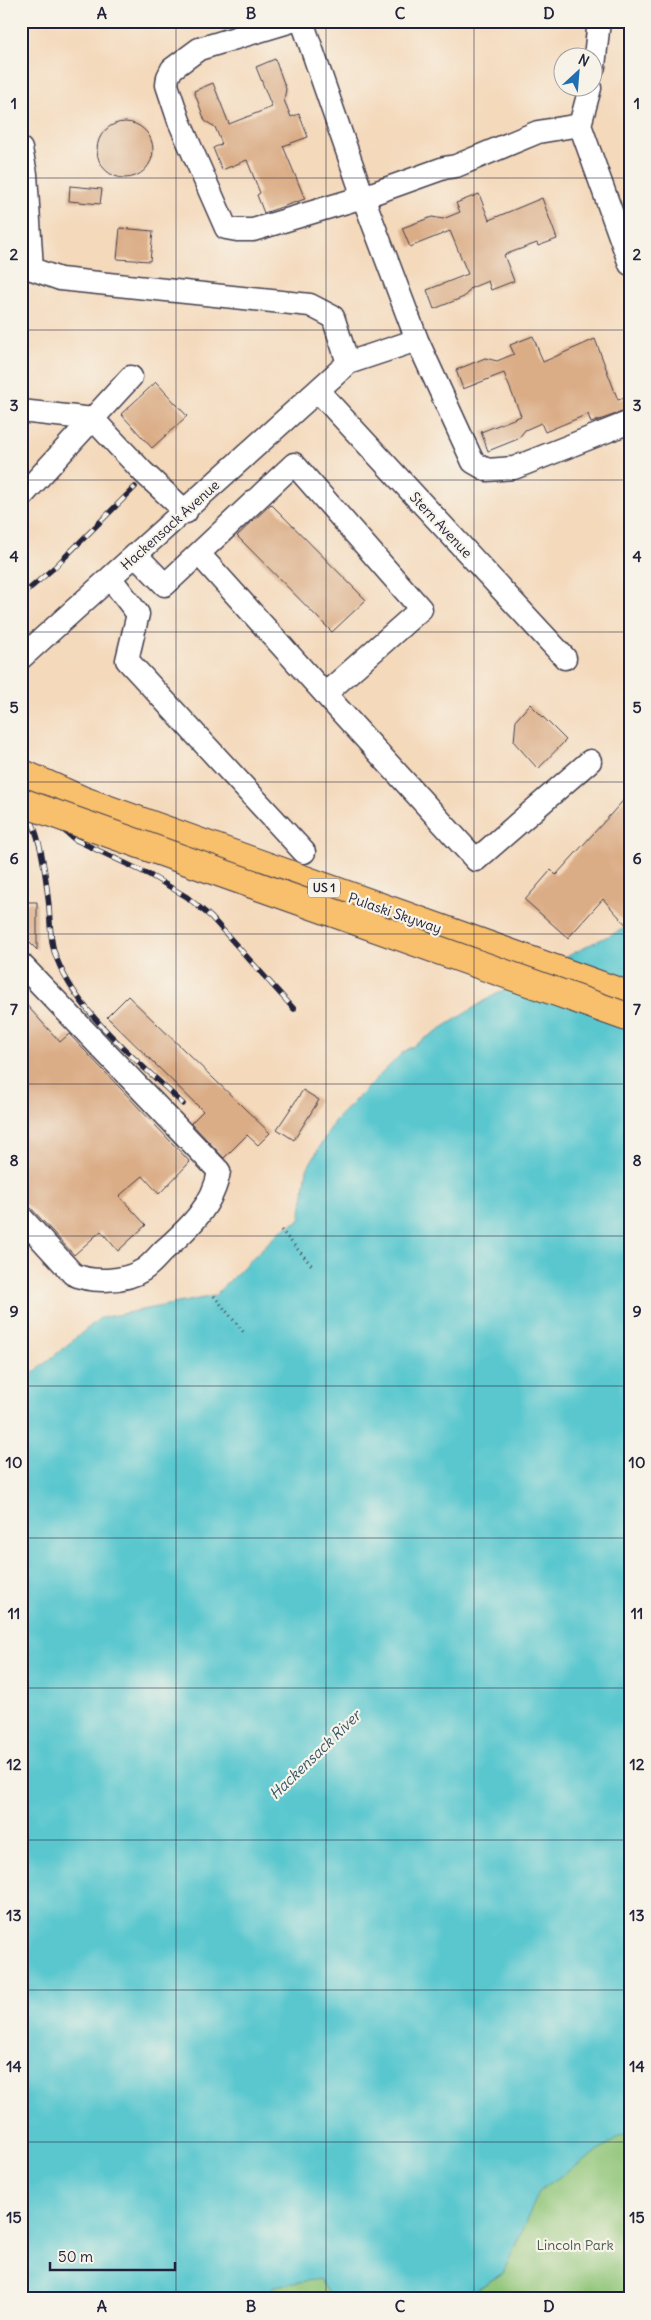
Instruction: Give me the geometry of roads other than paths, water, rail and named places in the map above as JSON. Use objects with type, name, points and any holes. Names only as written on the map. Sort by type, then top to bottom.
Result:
[{"type":"highway","name":"Pulaski Skyway","points":[[21,773],[84,801],[166,832],[630,996]]},
{"type":"highway","name":"Pulaski Skyway","points":[[21,802],[630,1018]]},
{"type":"street","points":[[292,21],[199,49],[172,69],[167,85],[180,121],[226,228],[253,230],[364,197],[444,168],[456,166],[538,132],[580,125]]},
{"type":"street","points":[[302,21],[417,340],[473,462],[487,470],[514,468],[630,422]]},
{"type":"street","points":[[596,48],[599,21]]},
{"type":"street","points":[[587,98],[580,125],[630,264]]},
{"type":"street","points":[[21,149],[26,174],[32,269],[60,279],[310,305],[333,317],[348,363],[417,340]]},
{"type":"street","name":"Hackensack Avenue","points":[[21,658],[186,512],[348,363]]},
{"type":"street","points":[[21,497],[131,377]]},
{"type":"street","name":"Stern Avenue","points":[[318,391],[565,658]]},
{"type":"street","points":[[21,411],[93,419],[186,512]]},
{"type":"street","points":[[137,556],[165,585],[294,464],[421,609],[325,694]]},
{"type":"street","points":[[199,554],[476,860],[590,761]]},
{"type":"street","points":[[110,579],[138,614],[128,660],[304,852]]},
{"type":"street","points":[[21,964],[220,1171],[217,1188],[192,1225],[143,1270],[122,1277],[93,1280],[84,1279],[73,1274],[21,1217]]},
{"type":"water","name":"Hackensack River","points":[[630,926],[630,2135],[621,2136],[540,2190],[503,2273],[461,2299],[333,2299],[319,2279],[274,2286],[268,2299],[21,2299],[21,1383],[100,1318],[214,1296],[281,1230],[300,1220],[307,1169],[335,1120],[402,1053],[491,997],[589,945]]},
{"type":"railway","points":[[21,596],[56,566],[135,487]]},
{"type":"railway","points":[[23,796],[74,839],[148,874],[187,897],[211,917],[294,1009]]},
{"type":"railway","points":[[21,800],[38,838],[44,865],[54,951],[63,973],[76,994],[109,1034],[183,1104]]},
{"type":"park label","name":"Lincoln Park","points":[[575,2245]]}]
